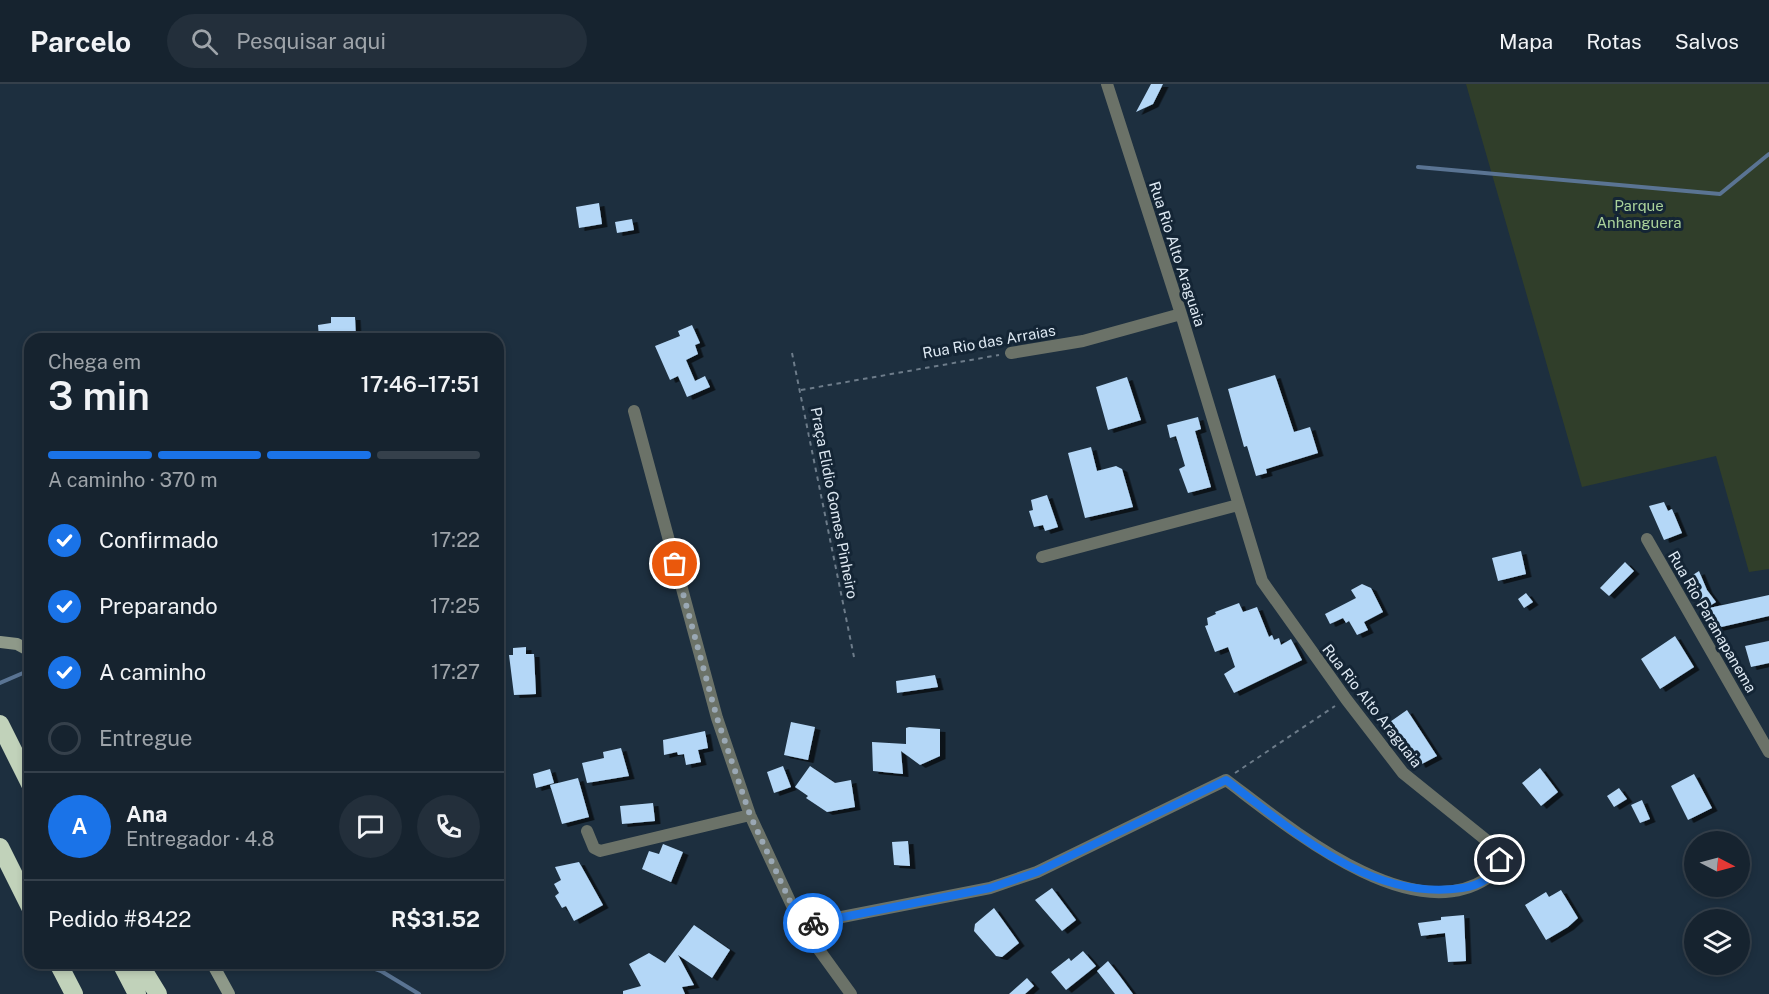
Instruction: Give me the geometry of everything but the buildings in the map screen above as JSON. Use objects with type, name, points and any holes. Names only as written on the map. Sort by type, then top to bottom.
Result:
[{"type":"highway","points":[[2,729],[24,768]]},
{"type":"highway","points":[[2,729],[24,772]]},
{"type":"highway","points":[[0,848],[24,895]]},
{"type":"highway","points":[[61,969],[74,994]]},
{"type":"highway","points":[[124,969],[136,994]]},
{"type":"highway","points":[[143,969],[158,994]]},
{"type":"main road","points":[[0,642],[10,642],[24,648]]},
{"type":"main road","points":[[215,969],[229,994]]},
{"type":"street","name":"Rua Rio Alto Araguaia","points":[[1107,84],[1181,314],[1262,581],[1346,699],[1403,773],[1496,848],[1500,860],[1492,875],[1467,887],[1434,891],[1391,883],[1362,872],[1311,844],[1226,780]]},
{"type":"street","name":"Rua Rio das Arraias","points":[[1011,353],[1083,341],[1181,314]]},
{"type":"street","points":[[634,411],[717,718],[750,815],[801,925],[851,994]]},
{"type":"street","points":[[1042,557],[1238,505]]},
{"type":"street","name":"Rua Rio Paranapanema","points":[[1647,538],[1769,752]]},
{"type":"street","points":[[801,925],[990,888],[1037,872],[1226,780]]},
{"type":"street","points":[[587,831],[594,848],[600,851],[750,815]]},
{"type":"path","name":"Praça Elidio Gomes Pinheiro","points":[[792,353],[854,657]]},
{"type":"path","name":"Rua Rio das Arraias","points":[[801,390],[1011,353]]},
{"type":"path","points":[[1226,780],[1346,699]]},
{"type":"green space","name":"Parque Anhanguera","points":[[1466,84],[1769,84],[1769,569],[1749,572],[1716,456],[1582,487]]},
{"type":"waterway","points":[[1418,167],[1720,194],[1769,154]]},
{"type":"waterway","points":[[0,683],[24,673]]},
{"type":"waterway","points":[[376,969],[419,994]]},
{"type":"way so far","points":[[675,564],[717,718],[750,815],[801,925],[813,923]]},
{"type":"route","points":[[813,923],[933,901],[990,888],[1037,872],[1226,780],[1311,844],[1362,872],[1391,883],[1434,891],[1467,887],[1492,875],[1500,860]]}]
